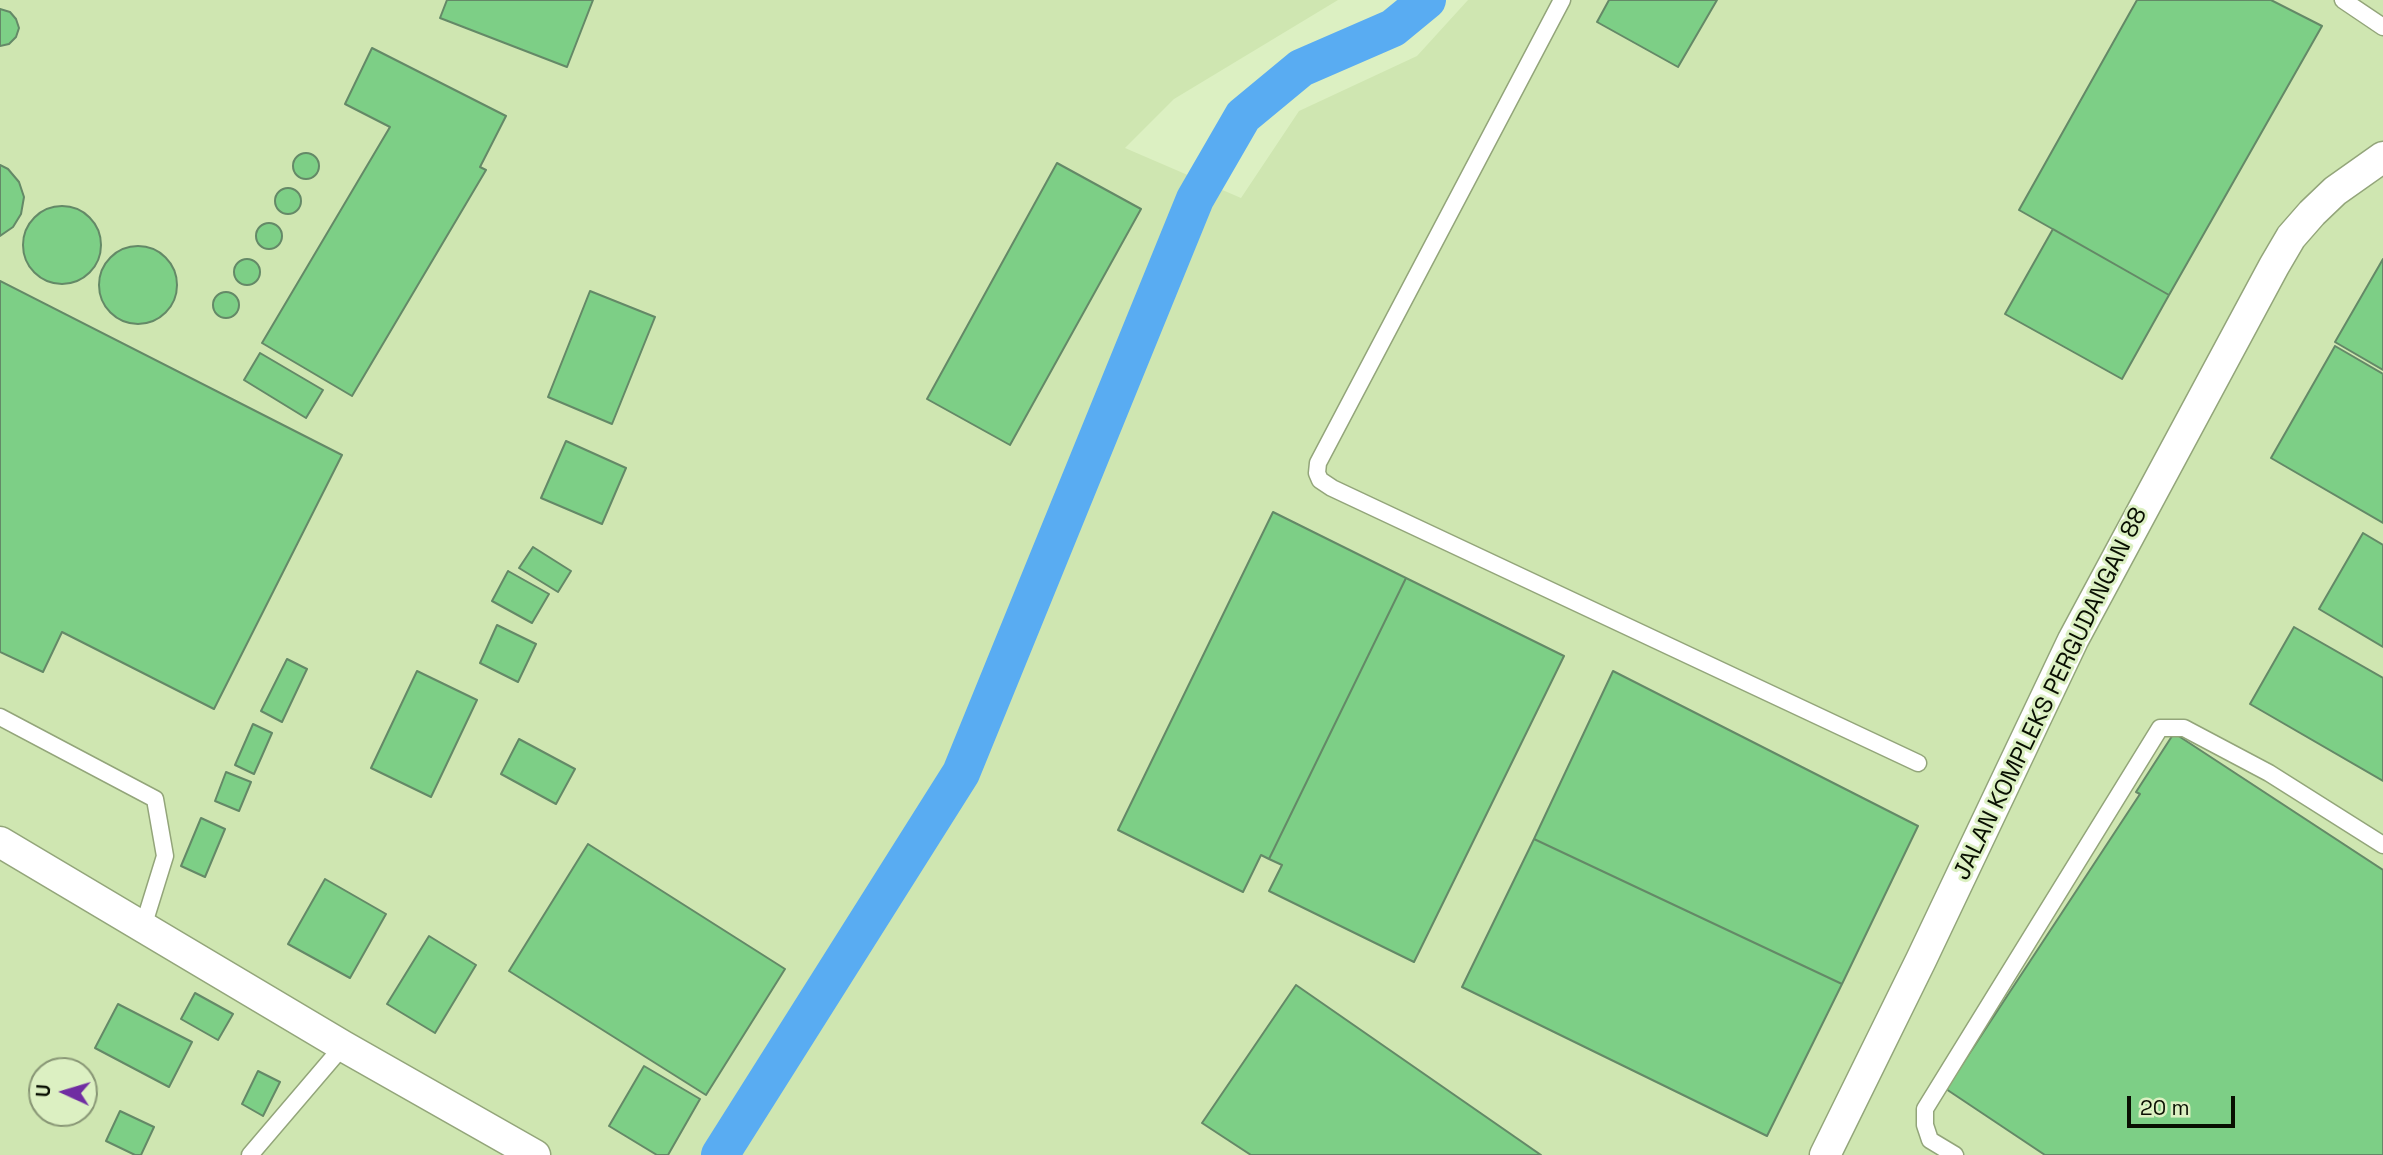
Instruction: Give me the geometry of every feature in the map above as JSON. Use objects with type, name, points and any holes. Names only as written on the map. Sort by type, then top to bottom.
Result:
[{"type":"street","name":"JALAN KOMPLEKS PERGUDANGAN 88","points":[[1825,1155],[2073,640],[2274,266],[2291,237],[2312,213],[2335,191],[2383,157]]},
{"type":"street","points":[[0,842],[343,1046],[535,1155]]},
{"type":"lane","points":[[1562,0],[1318,463],[1317,473],[1320,480],[1918,763]]},
{"type":"lane","points":[[2343,0],[2383,27]]},
{"type":"lane","points":[[0,718],[155,799],[165,856],[143,927]]},
{"type":"lane","points":[[1955,1155],[1930,1140],[1925,1125],[1925,1109],[2160,728],[2184,727],[2269,773],[2383,845]]},
{"type":"lane","points":[[250,1155],[343,1046]]},
{"type":"shaded area","points":[[0,0],[1338,0],[1174,99],[1125,148],[1241,198],[1299,111],[1417,56],[1468,0],[2383,0],[2383,1155],[0,1155]]},
{"type":"building","points":[[447,0],[593,0],[567,67],[440,18]]},
{"type":"building","points":[[1609,0],[1717,0],[1678,67],[1597,22]]},
{"type":"building","points":[[2137,0],[2271,0],[2322,26],[2169,295],[2019,210]]},
{"type":"building","points":[[0,9],[10,12],[19,28],[16,37],[9,44],[0,46]]},
{"type":"building","points":[[372,48],[506,116],[480,167],[486,170],[352,396],[262,343],[390,127],[345,104]]},
{"type":"building","points":[[306,153],[315,157],[319,166],[315,175],[306,179],[297,175],[293,166],[297,157]]},
{"type":"building","points":[[1057,163],[1141,209],[1010,445],[927,399]]},
{"type":"building","points":[[0,165],[8,169],[19,182],[24,197],[21,214],[13,227],[0,236]]},
{"type":"building","points":[[288,188],[297,192],[301,201],[297,210],[288,214],[279,210],[275,201],[279,192]]},
{"type":"building","points":[[62,206],[77,209],[90,217],[98,230],[101,245],[98,260],[90,273],[77,281],[62,284],[47,281],[34,273],[26,260],[23,245],[26,230],[34,217],[47,209]]},
{"type":"building","points":[[269,223],[278,227],[282,236],[278,245],[269,249],[260,245],[256,236],[260,227]]},
{"type":"building","points":[[2053,229],[2169,295],[2122,379],[2005,314]]},
{"type":"building","points":[[138,246],[153,249],[166,257],[174,270],[177,285],[174,300],[166,313],[153,321],[138,324],[123,321],[110,313],[102,300],[99,285],[102,270],[110,257],[123,249]]},
{"type":"building","points":[[247,259],[256,263],[260,272],[256,281],[247,285],[238,281],[234,272],[238,263]]},
{"type":"building","points":[[2383,259],[2383,370],[2335,342]]},
{"type":"building","points":[[0,281],[342,455],[214,709],[62,632],[43,672],[0,652]]},
{"type":"building","points":[[590,291],[655,317],[612,424],[548,397]]},
{"type":"building","points":[[226,292],[235,296],[239,305],[235,314],[226,318],[217,314],[213,305],[217,296]]},
{"type":"building","points":[[2335,346],[2383,374],[2383,523],[2271,458]]},
{"type":"building","points":[[260,353],[323,390],[306,418],[244,380]]},
{"type":"building","points":[[566,441],[626,468],[602,524],[541,498]]},
{"type":"building","points":[[1273,512],[1406,578],[1269,859],[1261,855],[1243,892],[1118,830]]},
{"type":"building","points":[[2363,533],[2383,545],[2383,647],[2319,609]]},
{"type":"building","points":[[533,547],[571,571],[558,592],[519,568]]},
{"type":"building","points":[[508,571],[549,594],[532,623],[492,601]]},
{"type":"building","points":[[1406,578],[1564,656],[1414,962],[1269,891],[1282,865],[1269,859]]},
{"type":"building","points":[[497,625],[536,644],[518,682],[480,663]]},
{"type":"building","points":[[2294,627],[2383,678],[2383,781],[2250,704]]},
{"type":"building","points":[[287,659],[307,669],[282,722],[261,711]]},
{"type":"building","points":[[417,671],[477,700],[431,797],[371,768]]},
{"type":"building","points":[[1613,671],[1918,826],[1842,984],[1534,839]]},
{"type":"building","points":[[253,724],[272,733],[254,774],[235,765]]},
{"type":"building","points":[[2174,733],[2383,870],[2383,1155],[2045,1155],[1946,1089],[2140,794],[2136,792]]},
{"type":"building","points":[[519,739],[575,769],[556,804],[501,774]]},
{"type":"building","points":[[226,772],[251,782],[239,811],[215,801]]},
{"type":"building","points":[[201,818],[225,829],[205,877],[181,866]]},
{"type":"building","points":[[1534,839],[1842,984],[1767,1136],[1462,987]]},
{"type":"building","points":[[588,844],[785,969],[706,1095],[509,971]]},
{"type":"building","points":[[325,879],[386,914],[350,978],[288,944]]},
{"type":"building","points":[[429,936],[476,965],[435,1033],[387,1004]]},
{"type":"building","points":[[1296,985],[1541,1155],[1251,1155],[1202,1123]]},
{"type":"building","points":[[195,993],[233,1014],[218,1040],[181,1019]]},
{"type":"building","points":[[118,1004],[192,1042],[169,1087],[95,1048]]},
{"type":"building","points":[[644,1066],[700,1099],[668,1155],[657,1155],[609,1126]]},
{"type":"building","points":[[258,1071],[280,1082],[263,1116],[242,1104]]},
{"type":"building","points":[[120,1111],[154,1127],[141,1155],[135,1155],[106,1141]]},
{"type":"waterway","points":[[720,1155],[961,773],[1195,199],[1243,116],[1301,68],[1393,28],[1427,0]]}]
